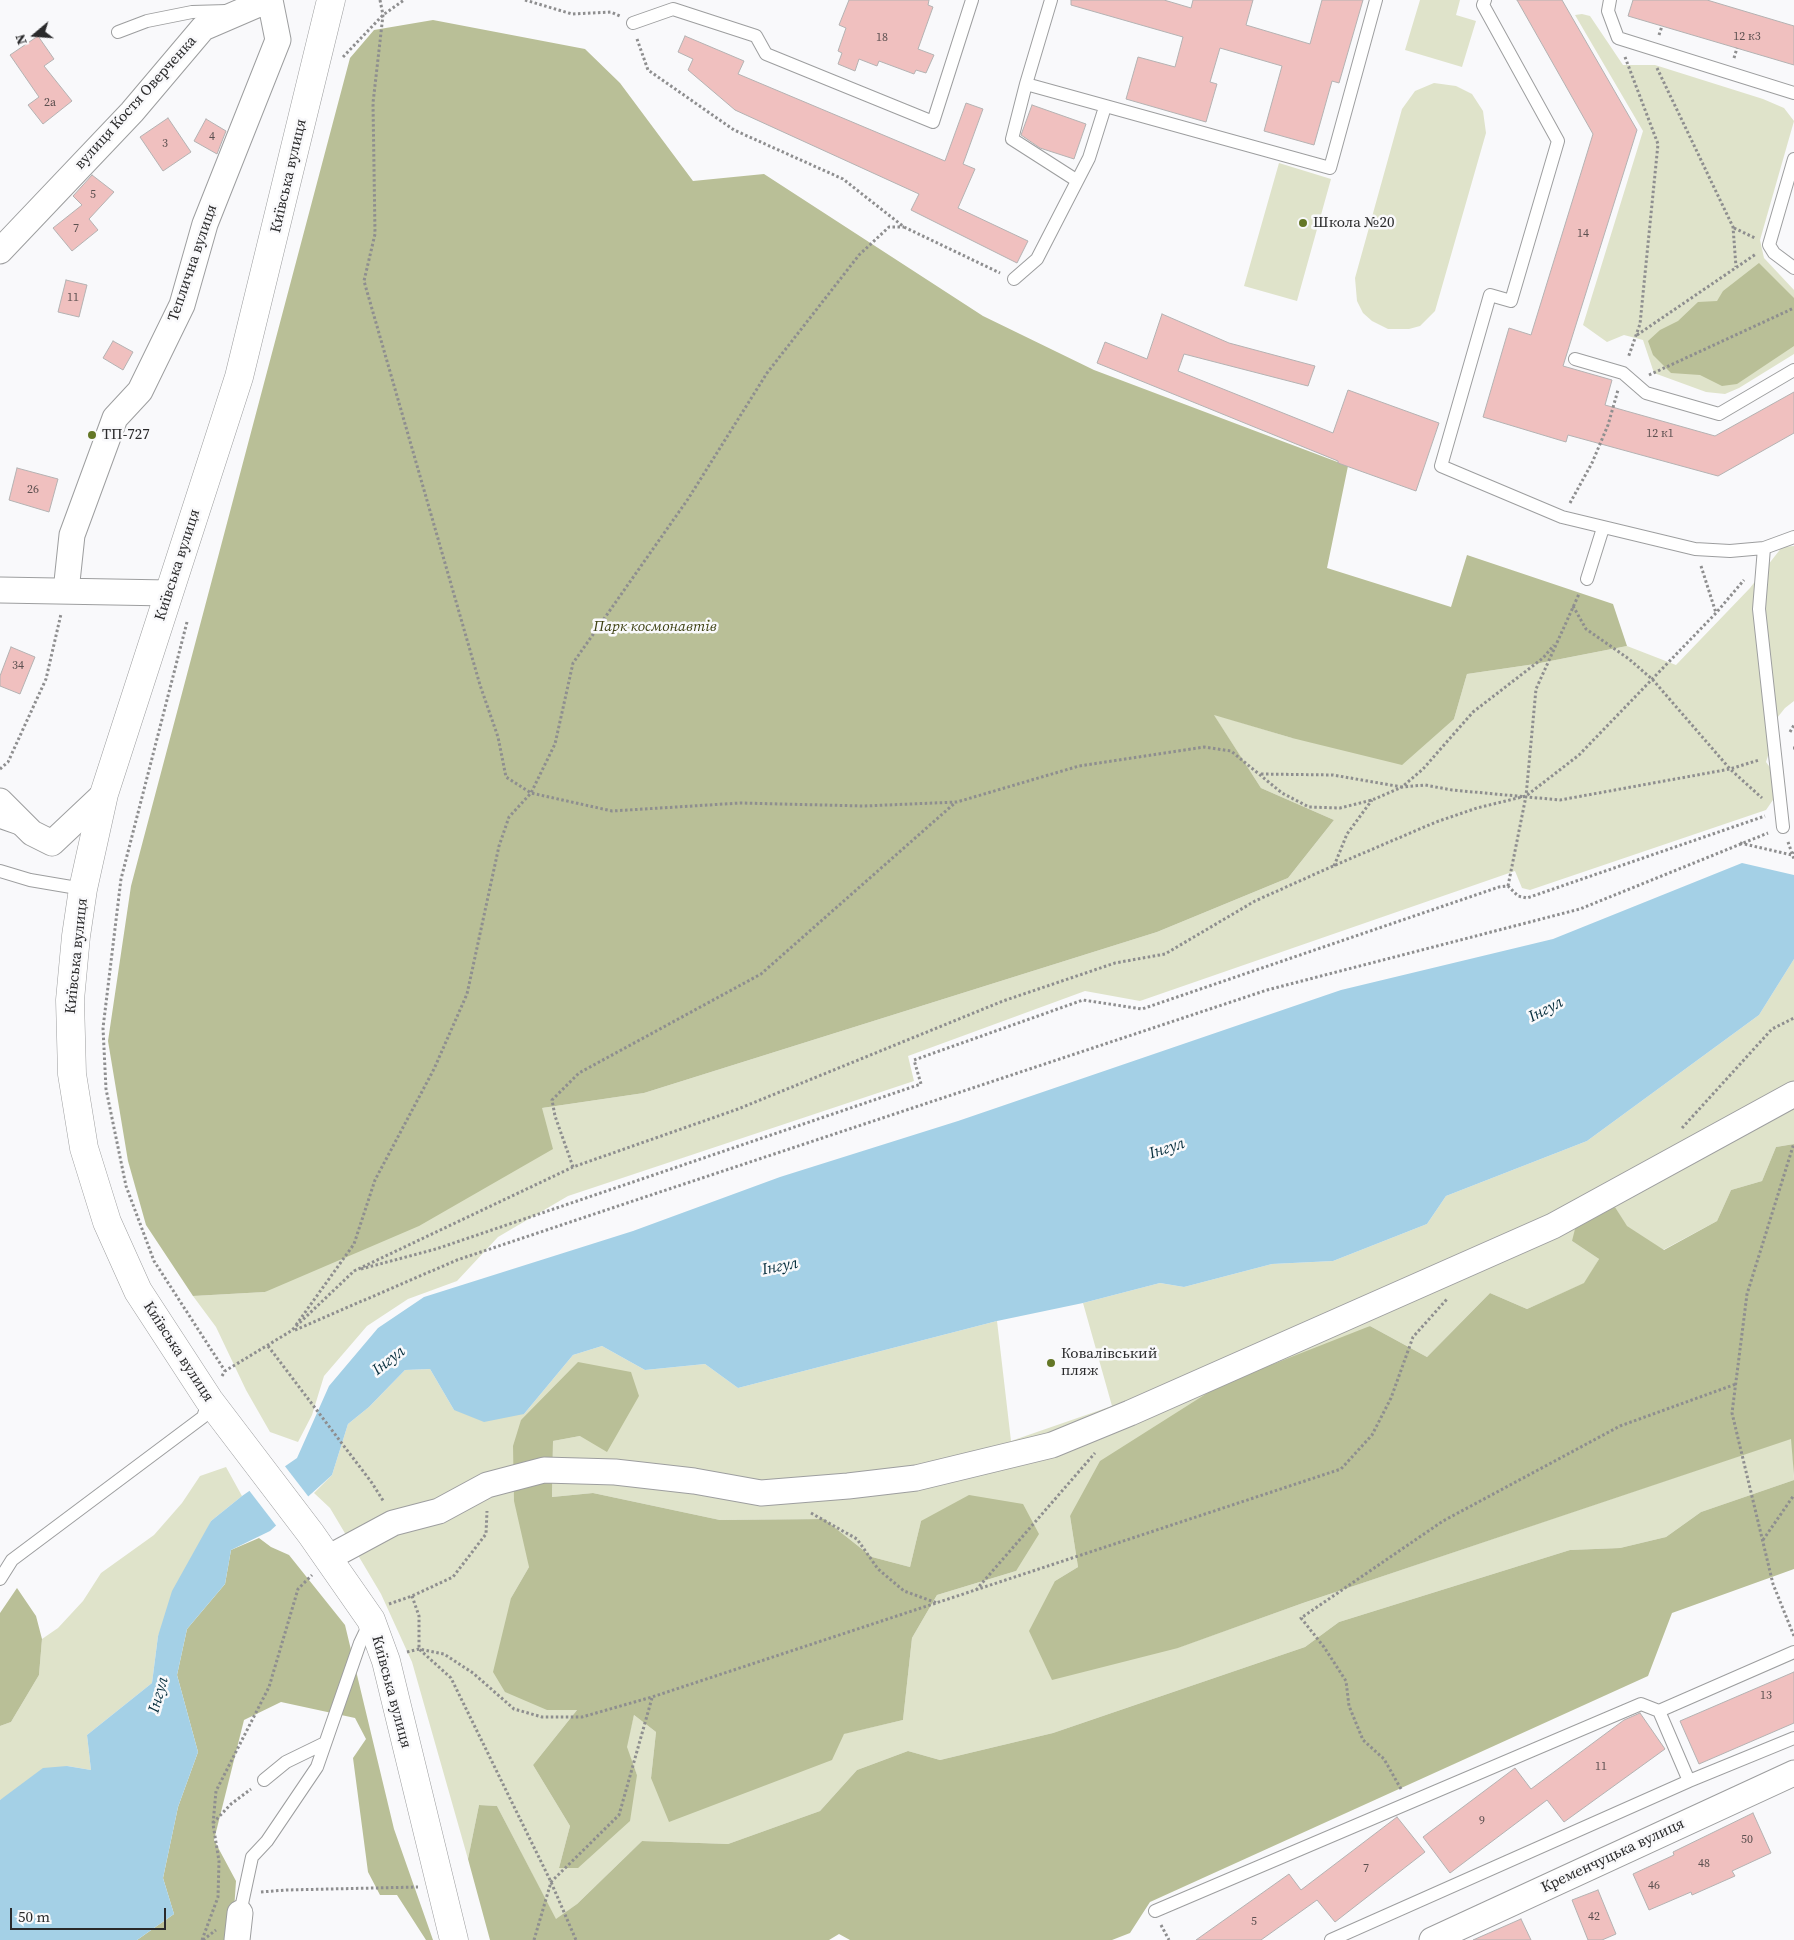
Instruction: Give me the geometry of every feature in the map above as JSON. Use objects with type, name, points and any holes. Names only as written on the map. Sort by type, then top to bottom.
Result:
[{"type":"street","name":"вулиця Костя Оверченка","points":[[0,251],[132,112],[203,28],[269,0]]},
{"type":"street","name":"Теплична вулиця","points":[[66,591],[72,535],[114,418],[140,391],[182,305],[205,224],[278,40],[269,0]]},
{"type":"street","name":"Київська вулиця","points":[[331,0],[239,377],[104,794],[83,889],[70,1000],[72,1074],[84,1148],[107,1222],[138,1291],[231,1432],[311,1534],[371,1620],[386,1661],[454,1940]]},
{"type":"street","points":[[0,590],[169,593]]},
{"type":"street","points":[[0,801],[32,833],[52,843],[104,794]]},
{"type":"street","points":[[328,1558],[393,1523],[439,1511],[487,1485],[544,1470],[694,1481],[761,1493],[916,1478],[1052,1445],[1130,1413],[1553,1226],[1794,1094]]},
{"type":"street","name":"Кременчуцька вулиця","points":[[1447,1937],[1794,1773]]},
{"type":"street","points":[[238,1940],[240,1913]]},
{"type":"lane","points":[[633,23],[673,9],[756,36],[766,54],[933,122],[972,0]]},
{"type":"lane","points":[[1051,0],[1012,139],[1076,180]]},
{"type":"lane","points":[[1026,84],[1330,168],[1376,0]]},
{"type":"lane","points":[[1485,0],[1483,5],[1558,141],[1511,301],[1490,295],[1441,466],[1562,517],[1695,548],[1730,551],[1764,548],[1794,537]]},
{"type":"lane","points":[[1610,0],[1608,11],[1618,38],[1794,93]]},
{"type":"lane","points":[[118,32],[146,21],[192,12],[244,10]]},
{"type":"lane","points":[[1014,279],[1037,259],[1089,158],[1105,107]]},
{"type":"lane","points":[[1794,159],[1769,245],[1774,253],[1794,268]]},
{"type":"lane","points":[[1575,359],[1623,373],[1646,393],[1719,414],[1794,370]]},
{"type":"lane","points":[[1587,579],[1604,528]]},
{"type":"lane","points":[[1764,548],[1759,609],[1783,827]]},
{"type":"lane","points":[[0,822],[32,833]]},
{"type":"lane","points":[[0,871],[30,880],[83,889]]},
{"type":"lane","points":[[0,1578],[12,1560],[203,1417],[209,1400]]},
{"type":"lane","points":[[240,1913],[252,1857],[267,1841],[317,1766],[360,1643],[371,1620]]},
{"type":"lane","points":[[1155,1911],[1641,1704],[1659,1711],[1794,1652]]},
{"type":"lane","points":[[1659,1711],[1689,1781]]},
{"type":"lane","points":[[1331,1940],[1689,1781],[1794,1738]]},
{"type":"lane","points":[[264,1780],[286,1762],[325,1743]]},
{"type":"path","points":[[380,0],[383,15],[373,103],[375,234],[364,280],[480,685],[498,737],[506,777],[531,793],[612,811],[740,803],[864,806],[957,802],[1079,766],[1204,747],[1232,751],[1282,793],[1309,807],[1340,808],[1372,800],[1402,787],[1423,769],[1472,712],[1543,658],[1554,645]]},
{"type":"path","points":[[342,58],[383,15],[404,0]]},
{"type":"path","points":[[525,0],[572,14],[611,12],[633,23],[648,70],[734,130],[843,179],[904,227],[1014,279]]},
{"type":"path","points":[[1562,517],[1592,463],[1608,425],[1640,324],[1658,144],[1618,38]]},
{"type":"path","points":[[1655,65],[1734,228],[1736,267]]},
{"type":"path","points":[[291,1331],[354,1244],[375,1180],[438,1061],[467,994],[499,846],[509,817],[531,793],[555,744],[573,663],[688,499],[766,373],[859,255],[889,227],[904,227]]},
{"type":"path","points":[[1734,228],[1769,245]]},
{"type":"path","points":[[1636,335],[1769,245]]},
{"type":"path","points":[[1634,382],[1794,308]]},
{"type":"path","points":[[1695,548],[1716,613]]},
{"type":"path","points":[[291,1331],[354,1271],[573,1167],[747,1106],[1003,1001],[1115,962],[1165,954],[1256,901],[1333,866],[1436,822],[1477,808],[1526,796],[1579,755],[1716,613],[1745,578]]},
{"type":"path","points":[[1508,886],[1526,796],[1536,689],[1554,645],[1587,579]]},
{"type":"path","points":[[0,768],[8,762],[46,679],[66,591]]},
{"type":"path","points":[[1573,606],[1586,629],[1629,659],[1653,680],[1730,769],[1750,788],[1781,811]]},
{"type":"path","points":[[189,614],[121,879],[103,1037],[106,1089],[126,1186],[154,1261],[225,1371]]},
{"type":"path","points":[[1261,774],[1333,775],[1402,787],[1425,785],[1452,790],[1560,800],[1730,769],[1776,754],[1794,725]]},
{"type":"path","points":[[1333,866],[1347,834],[1372,800]]},
{"type":"path","points":[[573,1167],[555,1116],[552,1100],[579,1074],[761,974],[957,802]]},
{"type":"path","points":[[1508,886],[1518,896],[1527,898],[1781,811]]},
{"type":"path","points":[[209,1400],[225,1371],[291,1331],[457,1260],[1266,990],[1580,909],[1783,827]]},
{"type":"path","points":[[1740,843],[1792,855],[1794,852]]},
{"type":"path","points":[[354,1271],[436,1249],[922,1084],[914,1060],[1083,1000],[1142,1009],[1490,890],[1508,886]]},
{"type":"path","points":[[1681,1129],[1772,1029],[1794,1018]]},
{"type":"path","points":[[1794,1143],[1747,1294],[1732,1413],[1773,1584],[1794,1636]]},
{"type":"path","points":[[386,1661],[401,1653],[419,1649],[444,1654],[473,1673],[514,1708],[542,1717],[582,1717],[652,1697],[1341,1469],[1372,1435],[1392,1398],[1413,1337],[1450,1296]]},
{"type":"path","points":[[268,1346],[382,1498]]},
{"type":"path","points":[[1409,1802],[1384,1759],[1363,1740],[1349,1706],[1346,1681],[1324,1647],[1301,1618],[1443,1521],[1620,1426],[1736,1384]]},
{"type":"path","points":[[976,1590],[1098,1450]]},
{"type":"path","points":[[371,1620],[381,1607],[412,1596],[453,1577],[486,1534],[487,1485]]},
{"type":"path","points":[[1762,1540],[1794,1496]]},
{"type":"path","points":[[810,1512],[857,1539],[878,1569],[904,1591],[938,1603]]},
{"type":"path","points":[[202,1940],[218,1897],[218,1861],[213,1824],[216,1791],[269,1687],[298,1589],[328,1558]]},
{"type":"path","points":[[412,1596],[419,1616],[419,1649],[451,1678],[551,1882],[576,1940]]},
{"type":"path","points":[[534,1940],[551,1882],[619,1815],[636,1748],[652,1697]]},
{"type":"path","points":[[213,1824],[231,1804],[264,1780]]},
{"type":"path","points":[[202,1940],[240,1913],[253,1893],[286,1890],[421,1887]]},
{"type":"green space","points":[[1420,0],[1460,0],[1456,15],[1476,21],[1462,67],[1405,50]]},
{"type":"green space","points":[[1575,15],[1590,16],[1623,65],[1655,65],[1763,99],[1784,108],[1794,121],[1760,240],[1764,258],[1794,290],[1794,354],[1739,388],[1725,394],[1706,392],[1654,373],[1643,340],[1624,335],[1607,342],[1583,325],[1643,131]]},
{"type":"green space","name":"Парк космонавтів","points":[[433,20],[585,49],[620,83],[693,181],[764,174],[983,316],[1094,370],[1348,466],[1327,568],[1451,607],[1467,555],[1613,604],[1627,646],[1535,664],[1467,674],[1454,719],[1402,765],[1292,738],[1214,715],[1261,788],[1334,820],[1288,878],[1157,932],[644,1093],[542,1108],[553,1149],[419,1226],[265,1292],[193,1296],[146,1225],[128,1161],[108,1041],[131,886],[350,58],[374,30]]},
{"type":"green space","points":[[1434,83],[1456,86],[1472,94],[1483,111],[1486,133],[1435,311],[1420,326],[1409,329],[1388,329],[1372,321],[1363,313],[1357,301],[1355,278],[1402,109],[1415,91]]},
{"type":"green space","points":[[1279,163],[1331,179],[1297,301],[1244,286]]},
{"type":"green space","points":[[1759,263],[1794,298],[1794,346],[1737,384],[1722,386],[1700,375],[1671,373],[1653,355],[1648,341],[1660,330],[1678,321],[1698,302],[1717,301],[1723,291]]},
{"type":"green space","points":[[1794,546],[1794,701],[1785,708],[1769,728],[1771,746],[1766,762],[1774,773],[1775,797],[1766,810],[1530,890],[1522,888],[1515,871],[1140,1001],[1085,991],[908,1056],[914,1081],[568,1196],[498,1237],[457,1281],[408,1299],[367,1326],[324,1376],[312,1415],[298,1442],[270,1432],[246,1390],[216,1327],[193,1296],[265,1292],[542,1108],[644,1093],[1157,932],[1288,878],[1334,820],[1261,788],[1213,714],[1292,738],[1454,719],[1467,674],[1535,664],[1627,646],[1676,665],[1750,588],[1782,547]]},
{"type":"green space","points":[[1794,959],[1794,1144],[1776,1147],[1762,1181],[1731,1190],[1717,1221],[1663,1250],[1626,1226],[1615,1207],[1572,1241],[1599,1259],[1585,1283],[1527,1309],[1490,1293],[1427,1357],[1370,1326],[1070,1516],[1078,1567],[1055,1581],[1177,1648],[1303,1603],[1792,1438],[1794,1480],[1701,1512],[1666,1537],[1620,1548],[1570,1550],[1339,1622],[1305,1647],[1053,1733],[940,1760],[908,1751],[857,1770],[820,1811],[728,1844],[642,1841],[577,1904],[556,1920],[497,1806],[479,1805],[468,1859],[412,1662],[381,1594],[330,1508],[314,1493],[332,1475],[348,1424],[369,1407],[405,1370],[430,1369],[454,1410],[524,1414],[573,1355],[602,1346],[645,1370],[705,1364],[738,1388],[997,1321],[1011,1441],[1112,1406],[1083,1303],[1160,1283],[1184,1287],[1272,1264],[1333,1261],[1427,1224],[1446,1196],[1587,1141],[1759,1015]],"holes":[[[639,1396],[580,1436],[553,1441],[552,1497],[593,1493],[720,1520],[824,1519],[872,1557],[910,1567],[921,1521],[1016,1571],[937,1595],[912,1638],[903,1720],[651,1778],[656,1732],[634,1715],[626,1747],[637,1775],[559,1868],[570,1826],[533,1765],[577,1710],[547,1710],[511,1598],[529,1567],[521,1420]]]},
{"type":"green space","points":[[1794,1144],[1794,1476],[1791,1439],[1303,1603],[1178,1648],[1052,1680],[1029,1631],[1055,1581],[1078,1567],[1070,1516],[1100,1461],[1220,1385],[1370,1326],[1427,1357],[1490,1293],[1527,1309],[1584,1283],[1599,1259],[1572,1241],[1576,1225],[1615,1207],[1627,1226],[1664,1250],[1717,1221],[1731,1190],[1762,1181],[1776,1147]]},
{"type":"green space","points":[[578,1362],[631,1372],[639,1396],[607,1452],[580,1436],[553,1441],[552,1497],[593,1493],[720,1520],[824,1519],[872,1557],[910,1567],[921,1521],[969,1495],[1023,1504],[1039,1534],[1016,1571],[937,1595],[912,1638],[903,1720],[844,1734],[832,1760],[669,1822],[651,1778],[656,1732],[634,1715],[627,1747],[637,1775],[630,1821],[578,1868],[559,1868],[570,1826],[533,1765],[577,1710],[547,1710],[505,1692],[493,1672],[511,1598],[529,1567],[514,1501],[513,1446],[521,1420]]},
{"type":"green space","points":[[226,1467],[242,1496],[211,1521],[158,1636],[152,1683],[87,1735],[91,1770],[67,1766],[0,1800],[0,1726],[11,1722],[39,1675],[42,1639],[58,1628],[83,1601],[101,1573],[154,1535],[182,1503],[200,1476]]},
{"type":"green space","points":[[1794,1480],[1794,1569],[1672,1613],[1648,1676],[1150,1902],[1130,1933],[1112,1940],[850,1940],[839,1934],[829,1940],[490,1940],[468,1859],[479,1805],[497,1806],[556,1919],[577,1904],[642,1841],[728,1844],[820,1811],[857,1770],[908,1751],[940,1760],[1053,1733],[1305,1647],[1339,1622],[1570,1550],[1620,1548],[1666,1537],[1701,1512]]},
{"type":"green space","points":[[259,1538],[271,1547],[289,1555],[345,1625],[394,1829],[433,1940],[426,1940],[397,1895],[380,1895],[368,1872],[353,1758],[366,1739],[355,1718],[281,1702],[244,1720],[214,1840],[236,1881],[232,1940],[137,1940],[174,1914],[163,1878],[178,1807],[198,1752],[177,1675],[187,1629],[225,1584],[231,1550]]},
{"type":"green space","points":[[17,1588],[36,1616],[42,1639],[39,1675],[11,1722],[0,1726],[0,1613]]},
{"type":"water","name":"Інгул","points":[[1742,863],[1794,875],[1794,959],[1759,1015],[1587,1141],[1446,1196],[1427,1224],[1333,1261],[1272,1264],[1184,1287],[1160,1283],[1083,1303],[997,1321],[738,1388],[705,1364],[645,1370],[602,1346],[573,1355],[524,1414],[484,1422],[454,1410],[430,1369],[405,1370],[369,1407],[348,1424],[332,1475],[270,1531],[231,1550],[225,1584],[187,1629],[177,1675],[198,1752],[178,1807],[163,1878],[174,1914],[137,1940],[0,1940],[0,1800],[43,1768],[67,1766],[91,1770],[87,1735],[152,1683],[158,1636],[172,1591],[211,1521],[242,1496],[297,1458],[329,1386],[378,1328],[424,1297],[633,1231],[780,1177],[958,1121],[1341,990],[1553,939]]},
{"type":"pier","points":[[284,1465],[311,1500],[278,1528],[248,1489]]},
{"type":"building","points":[[849,0],[929,0],[928,5],[933,7],[918,49],[934,55],[926,73],[916,70],[914,74],[879,61],[877,66],[859,59],[855,71],[838,64],[842,53],[838,51],[846,28],[839,25]]},
{"type":"building","points":[[1071,0],[1164,0],[1191,8],[1193,0],[1253,0],[1246,25],[1310,44],[1322,0],[1363,0],[1339,83],[1332,81],[1314,145],[1264,131],[1282,66],[1220,48],[1210,82],[1217,84],[1206,122],[1126,99],[1138,57],[1175,67],[1183,37],[1071,5]]},
{"type":"building","points":[[1517,0],[1562,0],[1637,130],[1563,366],[1612,380],[1605,405],[1715,436],[1794,392],[1794,433],[1718,476],[1568,435],[1566,442],[1483,417],[1509,328],[1531,335],[1593,134]]},
{"type":"building","points":[[1633,0],[1707,0],[1794,26],[1794,65],[1628,16]]},
{"type":"building","points":[[38,36],[54,59],[44,66],[72,101],[43,124],[28,105],[39,97],[10,55]]},
{"type":"building","points":[[685,36],[744,61],[738,74],[945,161],[966,103],[983,109],[963,164],[975,169],[958,208],[1028,241],[1017,263],[911,210],[919,194],[735,110],[688,70],[693,59],[678,52]]},
{"type":"building","points":[[1032,105],[1086,124],[1074,159],[1040,148],[1021,135]]},
{"type":"building","points":[[168,118],[191,152],[163,171],[140,137]]},
{"type":"building","points":[[206,119],[226,131],[217,154],[194,141]]},
{"type":"building","points":[[92,175],[114,192],[89,219],[98,230],[72,251],[53,228],[82,205],[73,196]]},
{"type":"building","points":[[66,280],[87,285],[79,317],[58,312]]},
{"type":"building","points":[[1162,314],[1229,343],[1315,366],[1308,386],[1184,354],[1178,371],[1333,433],[1348,390],[1439,423],[1416,491],[1338,463],[1338,461],[1097,363],[1105,342],[1147,359]]},
{"type":"building","points":[[113,341],[133,352],[123,370],[103,358]]},
{"type":"building","points":[[17,468],[58,479],[49,512],[9,500]]},
{"type":"building","points":[[11,647],[35,657],[20,694],[0,686],[0,676]]},
{"type":"building","points":[[1794,1672],[1794,1723],[1699,1764],[1680,1721]]},
{"type":"building","points":[[1640,1713],[1665,1749],[1564,1822],[1547,1800],[1450,1873],[1423,1837],[1515,1768],[1531,1789],[1624,1720]]},
{"type":"building","points":[[1753,1813],[1771,1853],[1732,1871],[1735,1876],[1692,1895],[1691,1892],[1649,1910],[1633,1874],[1674,1855],[1673,1852]]},
{"type":"building","points":[[1397,1817],[1425,1852],[1335,1922],[1317,1900],[1261,1940],[1196,1940],[1289,1874],[1301,1890]]},
{"type":"building","points":[[1598,1890],[1616,1934],[1602,1940],[1588,1940],[1572,1900]]},
{"type":"building","points":[[1521,1919],[1531,1940],[1473,1940]]},
{"type":"place","name":"Школа №20","points":[[1303,223]]},
{"type":"place","name":"ТП-727","points":[[92,435]]},
{"type":"place","name":"Ковалівський пляж","points":[[1051,1363]]}]
